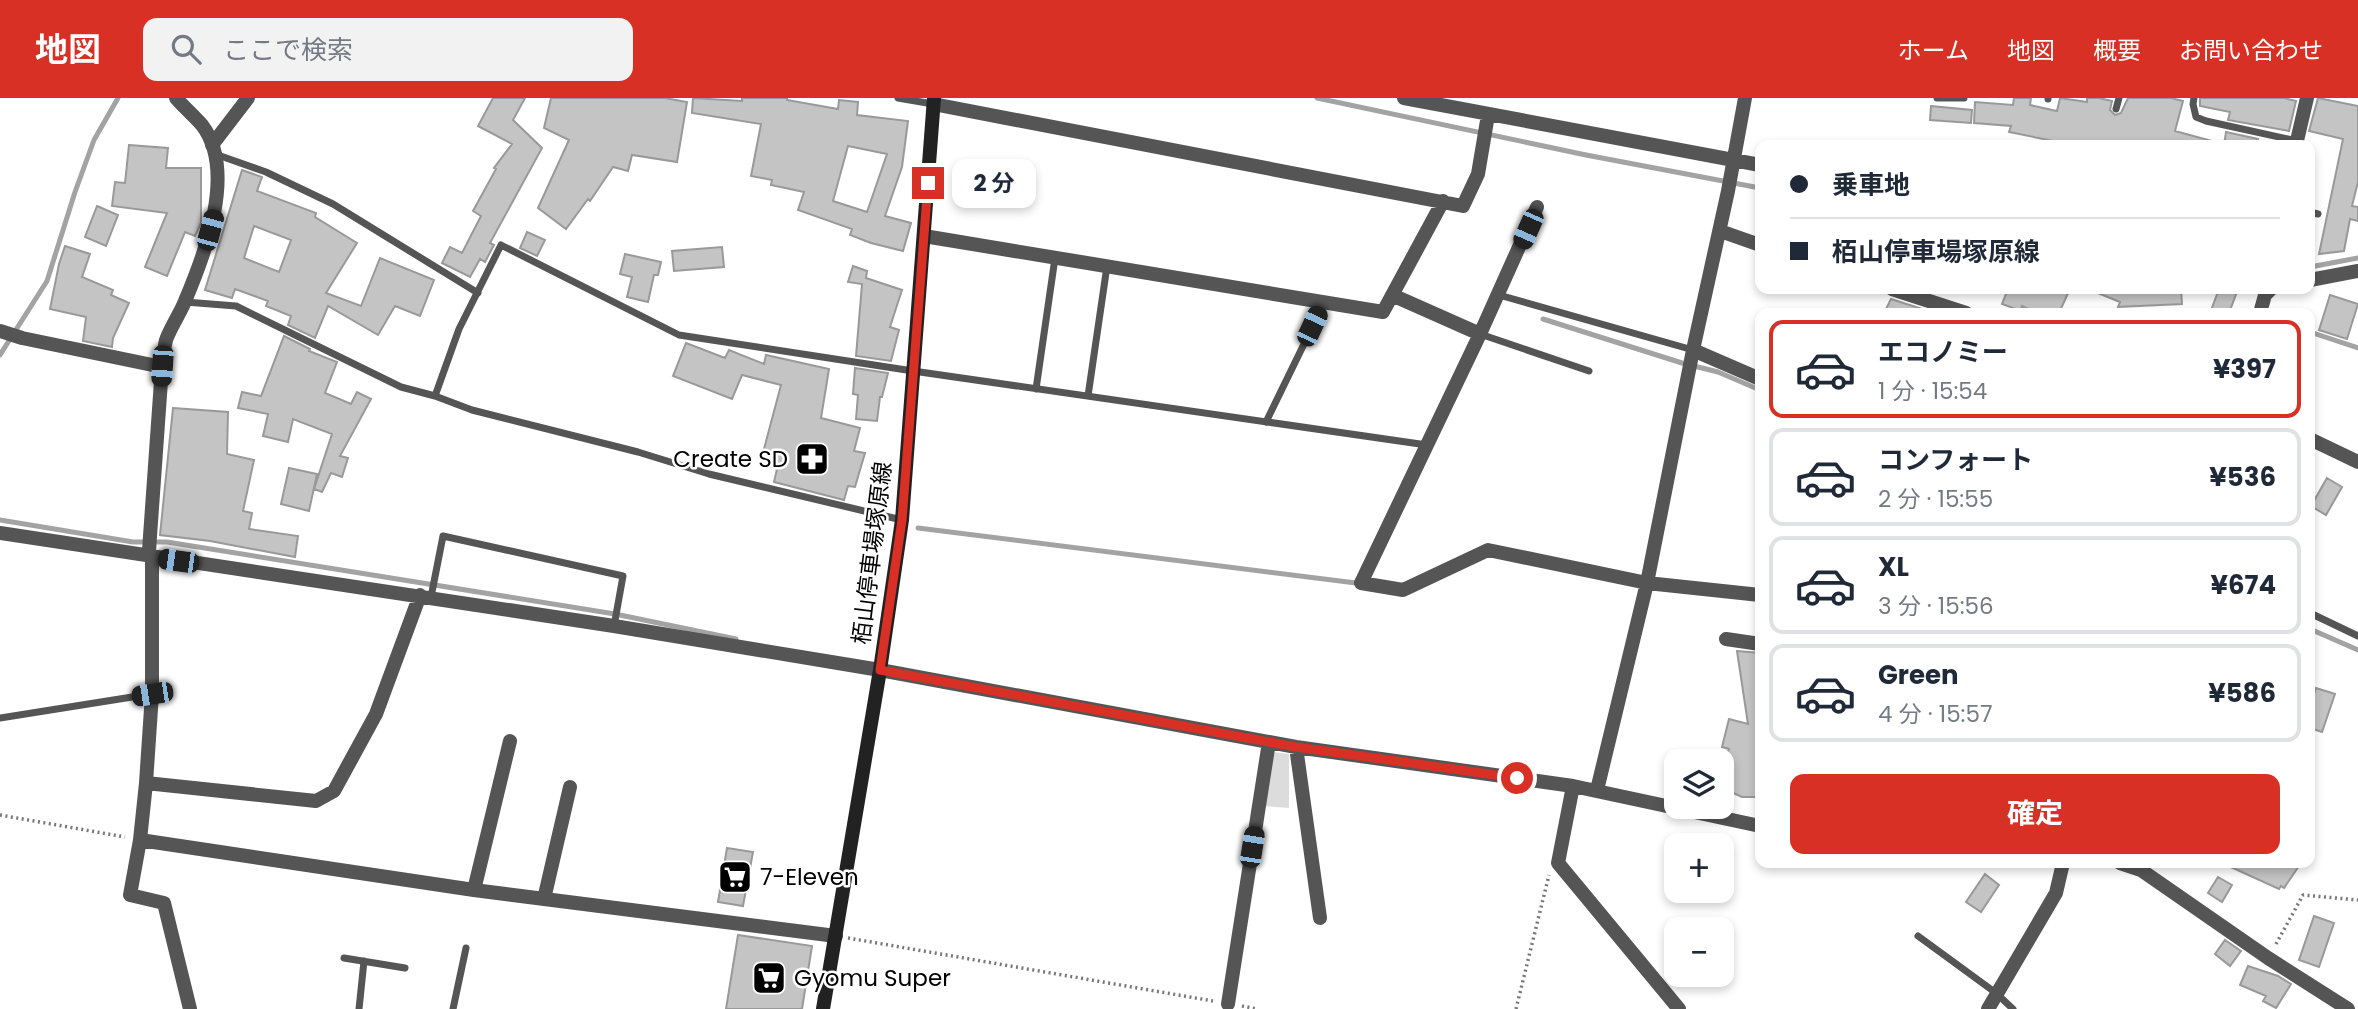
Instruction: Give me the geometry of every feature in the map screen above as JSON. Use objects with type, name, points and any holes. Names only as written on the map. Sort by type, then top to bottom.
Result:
[{"type":"main road","name":"栢山停車場塚原線","points":[[823,1009],[880,670],[902,520],[934,101]]},
{"type":"street","points":[[176,98],[203,126],[214,149],[217,175],[215,208],[204,251],[185,302],[166,340],[162,366],[150,536],[152,694],[140,840],[130,895],[164,903],[193,1009]]},
{"type":"street","points":[[214,149],[248,98]]},
{"type":"street","points":[[1404,98],[1755,164]]},
{"type":"street","points":[[1597,790],[1647,583],[1745,98]]},
{"type":"street","points":[[2298,140],[2307,98]]},
{"type":"street","points":[[934,101],[1463,206],[1478,174],[1488,115]]},
{"type":"street","points":[[924,236],[1382,312],[1444,201]]},
{"type":"street","points":[[1537,207],[1499,295],[1361,583],[1403,590],[1489,550],[1647,583],[1755,594]]},
{"type":"street","points":[[1720,231],[1755,243]]},
{"type":"street","points":[[2315,279],[2358,271]]},
{"type":"street","points":[[1907,294],[1951,308]]},
{"type":"street","points":[[1392,295],[1480,334]]},
{"type":"street","points":[[0,331],[22,338],[162,366]]},
{"type":"street","points":[[1693,351],[1755,377]]},
{"type":"street","points":[[2315,442],[2358,463]]},
{"type":"street","points":[[0,533],[426,596],[880,670],[1296,747],[1597,790],[1755,825]]},
{"type":"street","points":[[146,783],[316,801],[334,791],[376,714],[426,596]]},
{"type":"street","points":[[1726,639],[1755,643]]},
{"type":"street","points":[[474,890],[510,741]]},
{"type":"street","points":[[1228,1004],[1269,742]]},
{"type":"street","points":[[1296,747],[1320,918]]},
{"type":"street","points":[[1573,786],[1558,863],[1679,1009]]},
{"type":"street","points":[[544,899],[570,787]]},
{"type":"street","points":[[140,840],[474,890],[836,936]]},
{"type":"street","points":[[1988,1009],[2056,893],[2062,868]]},
{"type":"street","points":[[2143,868],[2268,958],[2348,1009]]},
{"type":"lane","points":[[898,98],[934,101]]},
{"type":"lane","points":[[1937,98],[1964,98]]},
{"type":"lane","points":[[2116,109],[2119,98]]},
{"type":"lane","points":[[2194,98],[2196,117],[2285,140]]},
{"type":"lane","points":[[214,149],[333,204],[478,293]]},
{"type":"lane","points":[[435,396],[459,329],[501,245],[679,335],[1426,444]]},
{"type":"lane","points":[[1036,389],[1055,258]]},
{"type":"lane","points":[[1088,396],[1107,266]]},
{"type":"lane","points":[[1499,295],[1693,351]]},
{"type":"lane","points":[[185,302],[236,306],[401,387],[472,410],[638,452],[709,474],[902,520]]},
{"type":"lane","points":[[1266,422],[1324,302]]},
{"type":"lane","points":[[1480,334],[1589,371]]},
{"type":"lane","points":[[426,596],[443,536],[623,576],[614,626]]},
{"type":"lane","points":[[2315,615],[2358,635]]},
{"type":"lane","points":[[0,718],[152,694]]},
{"type":"lane","points":[[1918,936],[1996,993],[2013,1009]]},
{"type":"lane","points":[[453,1009],[466,948]]},
{"type":"lane","points":[[344,958],[405,968]]},
{"type":"lane","points":[[359,1009],[364,961]]},
{"type":"path","points":[[0,815],[140,840]]},
{"type":"path","points":[[1516,1009],[1548,876],[1558,863]]},
{"type":"path","points":[[2268,958],[2304,895],[2358,900]]},
{"type":"path","points":[[836,936],[1258,1009]]},
{"type":"shaded area","points":[[1273,752],[1289,754],[1289,808],[1264,806]]},
{"type":"building","points":[[493,98],[525,98],[513,120],[542,148],[490,243],[494,245],[485,262],[480,259],[470,277],[442,263],[450,247],[462,253],[481,216],[473,211],[496,169],[494,168],[512,144],[478,126]]},
{"type":"building","points":[[551,98],[665,98],[687,102],[677,162],[632,155],[628,171],[613,167],[590,201],[588,199],[566,229],[538,208],[569,140],[544,128]]},
{"type":"building","points":[[693,98],[742,101],[742,98],[787,98],[838,109],[839,100],[858,102],[857,115],[908,121],[902,167],[885,216],[911,223],[903,251],[850,235],[852,229],[798,210],[804,192],[771,185],[772,180],[751,176],[761,124],[692,113]],"holes":[[[848,146],[887,154],[867,212],[833,201]]]},
{"type":"building","points":[[2014,98],[2031,98],[2030,105],[2057,111],[2060,98],[2087,102],[2087,98],[2099,98],[2112,101],[2110,110],[2115,115],[2121,113],[2128,98],[2171,98],[2183,101],[2175,131],[2208,140],[2048,140],[2009,132],[2011,126],[1974,123],[1975,102],[2013,105]]},
{"type":"building","points":[[2200,98],[2284,98],[2296,101],[2289,131],[2228,120],[2230,112],[2200,106]]},
{"type":"building","points":[[2318,98],[2358,106],[2358,182],[2352,206],[2358,207],[2358,221],[2350,219],[2344,251],[2319,254],[2343,139],[2309,131]]},
{"type":"building","points":[[1931,106],[1972,110],[1971,123],[1930,120]]},
{"type":"building","points":[[2226,132],[2258,139],[2258,140],[2225,140]]},
{"type":"building","points":[[129,145],[168,148],[166,168],[201,168],[201,223],[195,236],[185,232],[167,276],[145,267],[167,213],[112,206],[115,182],[125,183]]},
{"type":"building","points":[[242,170],[262,177],[257,191],[316,213],[315,217],[357,243],[326,293],[361,306],[380,258],[434,280],[420,316],[395,306],[378,335],[328,306],[315,338],[288,325],[291,316],[266,306],[268,301],[235,289],[232,298],[205,290]],"holes":[[[254,226],[291,240],[279,272],[244,258]]]},
{"type":"building","points":[[97,206],[118,215],[106,246],[85,237]]},
{"type":"building","points":[[527,232],[545,240],[537,256],[520,248]]},
{"type":"building","points":[[65,246],[90,254],[82,277],[113,290],[111,295],[129,303],[113,338],[112,347],[83,341],[86,317],[50,309]]},
{"type":"building","points":[[722,247],[724,267],[674,271],[672,251]]},
{"type":"building","points":[[625,254],[661,262],[658,275],[654,275],[648,302],[627,297],[632,277],[620,274]]},
{"type":"building","points":[[853,266],[867,271],[866,278],[902,290],[890,327],[899,330],[891,361],[856,356],[862,284],[848,282]]},
{"type":"building","points":[[2006,294],[2068,294],[2061,308],[2013,308],[2002,304]]},
{"type":"building","points":[[2100,294],[2181,294],[2182,304],[2118,307],[2120,302]]},
{"type":"building","points":[[2217,294],[2236,294],[2231,308],[2212,308]]},
{"type":"building","points":[[2330,295],[2358,304],[2347,339],[2319,330]]},
{"type":"building","points":[[1891,299],[1919,308],[1886,308]]},
{"type":"building","points":[[284,336],[310,349],[309,351],[337,362],[325,393],[351,404],[357,392],[371,399],[340,456],[348,458],[342,477],[331,473],[322,492],[314,489],[332,434],[293,419],[288,442],[263,436],[268,414],[238,408],[242,392],[261,396]]},
{"type":"building","points":[[686,343],[725,358],[729,350],[764,364],[766,355],[829,369],[821,418],[860,428],[854,451],[865,453],[855,487],[848,486],[844,500],[774,482],[777,469],[760,464],[781,385],[742,375],[732,399],[673,376]]},
{"type":"building","points":[[855,368],[888,373],[880,397],[877,421],[856,419],[858,395],[853,394]]},
{"type":"building","points":[[173,408],[228,412],[227,454],[254,460],[243,511],[252,513],[249,529],[298,536],[295,557],[210,541],[160,535]]},
{"type":"building","points":[[289,468],[317,474],[309,511],[281,504]]},
{"type":"building","points":[[2327,478],[2342,487],[2326,515],[2315,508],[2315,499]]},
{"type":"building","points":[[1737,651],[1755,653],[1755,797],[1742,797],[1734,793],[1734,749],[1722,747],[1729,719],[1748,724]]},
{"type":"building","points":[[2316,688],[2335,694],[2322,732],[2315,730]]},
{"type":"building","name":"7-Eleven","points":[[727,848],[753,852],[743,906],[718,902]]},
{"type":"building","points":[[2233,868],[2298,868],[2284,888],[2281,886],[2279,889]]},
{"type":"building","points":[[1985,874],[1999,885],[1981,912],[1966,902]]},
{"type":"building","points":[[2218,877],[2232,885],[2222,902],[2208,893]]},
{"type":"building","points":[[2314,916],[2334,923],[2319,967],[2299,960]]},
{"type":"building","name":"Gyomu Super","points":[[738,935],[812,946],[802,1009],[726,1009]]},
{"type":"building","points":[[2225,940],[2241,951],[2230,966],[2215,954]]},
{"type":"building","points":[[2248,966],[2278,976],[2291,984],[2276,1008],[2263,1001],[2266,996],[2240,985]]},
{"type":"waterway","points":[[0,355],[47,281],[94,140],[118,98]]},
{"type":"waterway","points":[[1317,98],[1586,155],[1755,187]]},
{"type":"waterway","points":[[2315,266],[2358,258]]},
{"type":"waterway","points":[[1543,319],[1718,372],[1755,388]]},
{"type":"waterway","points":[[2315,334],[2358,348]]},
{"type":"waterway","points":[[0,520],[133,542],[167,542],[615,614],[736,639]]},
{"type":"waterway","points":[[918,528],[1356,583],[1358,579]]},
{"type":"waterway","points":[[2315,631],[2358,650]]},
{"type":"place","name":"Create SD","points":[[812,459]]},
{"type":"place","name":"7-Eleven","points":[[735,877]]},
{"type":"place","name":"Gyomu Super","points":[[769,978]]},
{"type":"route","points":[[928,183],[902,520],[880,670],[1296,747],[1517,778]]}]
